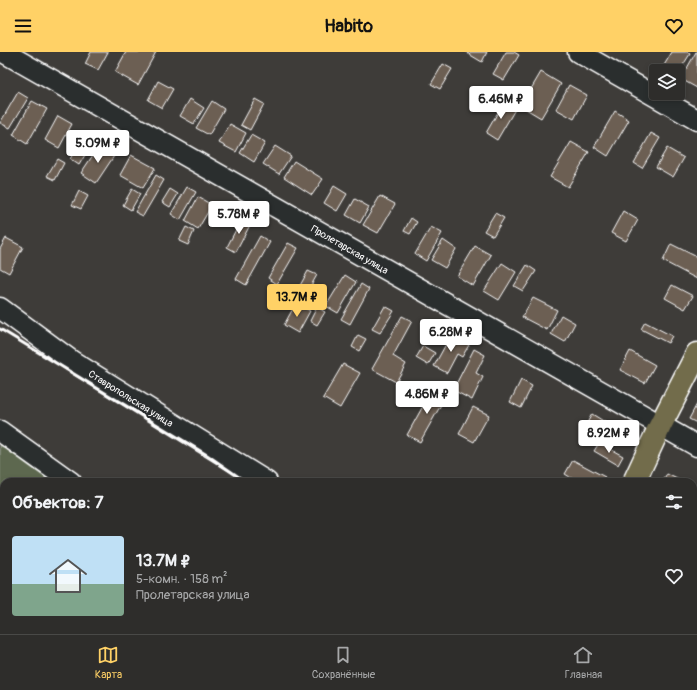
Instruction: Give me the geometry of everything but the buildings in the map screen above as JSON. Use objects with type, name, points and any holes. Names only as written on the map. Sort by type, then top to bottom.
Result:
[{"type":"main road","points":[[636,478],[660,426],[697,354]]},
{"type":"street","name":"Пролетарская улица","points":[[3,52],[697,446]]},
{"type":"street","points":[[578,52],[697,120]]},
{"type":"street","name":"Ставропольская улица","points":[[0,308],[72,361],[261,478]]},
{"type":"street","points":[[0,431],[65,478]]},
{"type":"green space","points":[[0,445],[45,478],[0,478]]},
{"type":"railway","points":[[0,329],[207,455],[240,478]]}]
